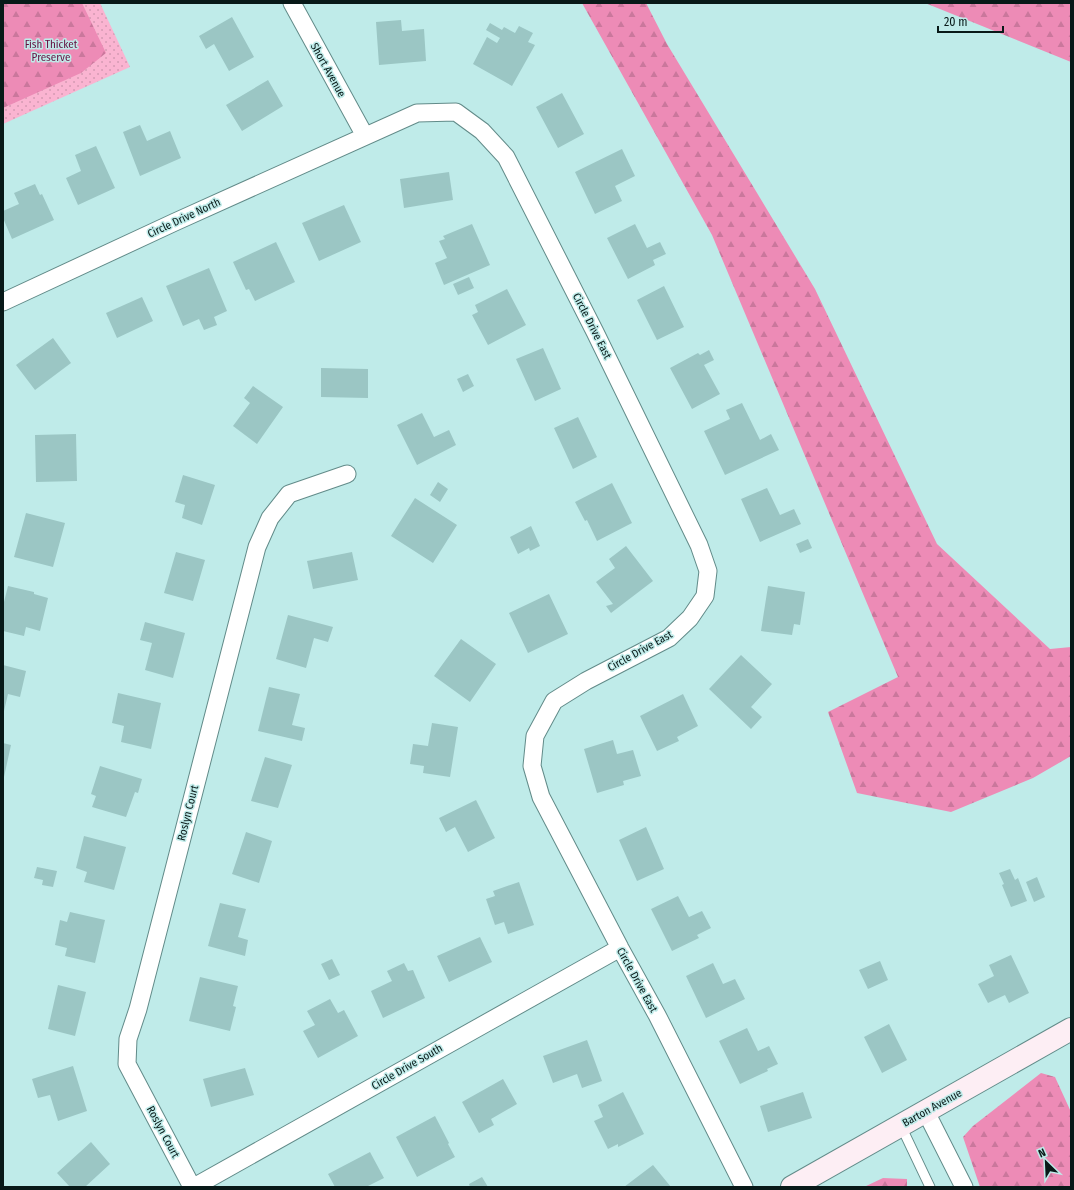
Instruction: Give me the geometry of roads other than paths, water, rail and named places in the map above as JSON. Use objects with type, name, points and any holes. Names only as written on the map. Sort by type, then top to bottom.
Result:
[{"type":"street","name":"Short Avenue","points":[[292,3],[365,136]]},
{"type":"street","name":"Circle Drive East","points":[[365,136],[417,113],[456,112],[482,131],[506,157],[595,332],[699,545],[708,571],[705,596],[690,618],[669,638],[586,681],[554,701],[535,736],[532,766],[541,797],[657,1015],[744,1187]]},
{"type":"street","name":"Circle Drive North","points":[[3,302],[365,136]]},
{"type":"street","name":"Roslyn Court","points":[[193,1187],[127,1064],[128,1039],[138,1009],[257,547],[270,518],[289,494],[347,474]]},
{"type":"street","name":"Circle Drive South","points":[[193,1187],[357,1097],[452,1041],[620,948]]},
{"type":"street","name":"Barton Avenue","points":[[792,1187],[1071,1029]]},
{"type":"street","points":[[926,1112],[964,1187]]},
{"type":"lane","points":[[901,1126],[930,1187]]},
{"type":"park label","name":"Fish Thicket Preserve","points":[[51,50]]}]
